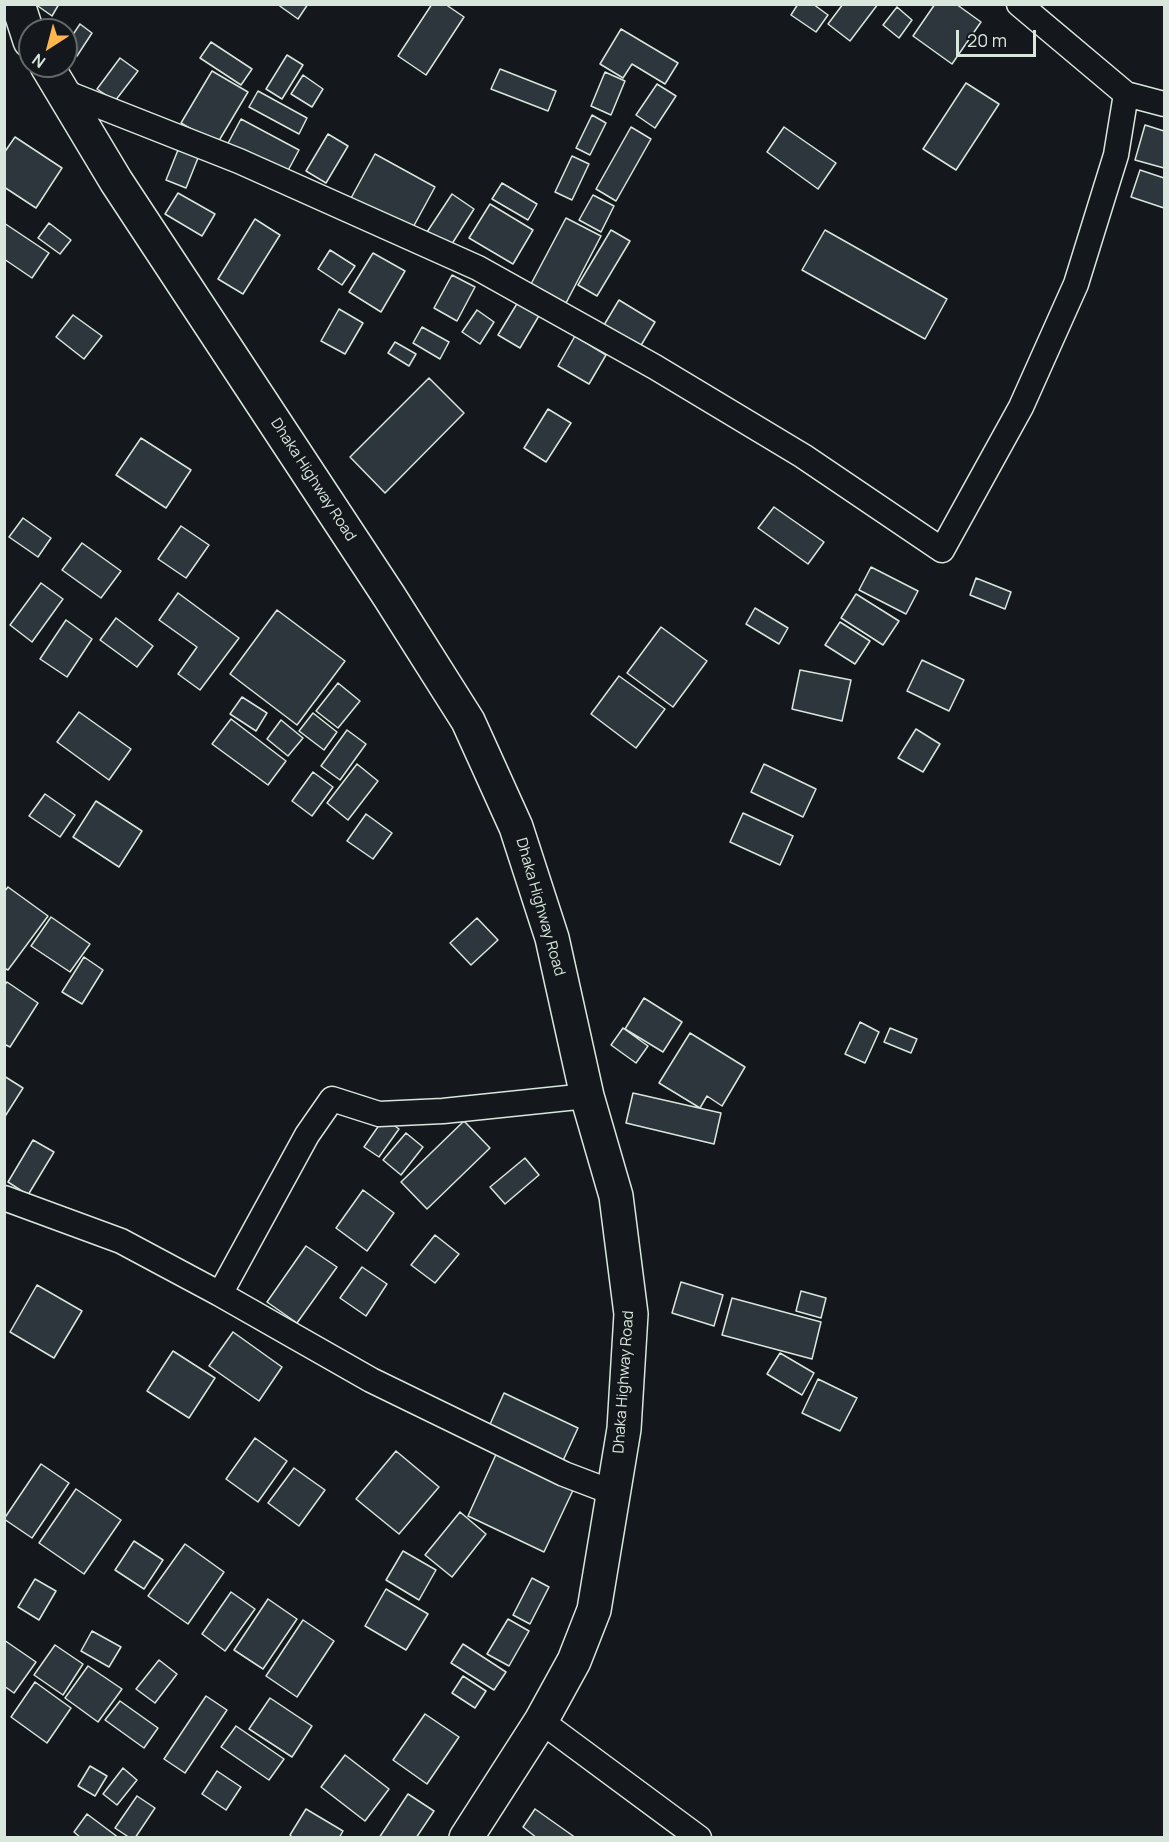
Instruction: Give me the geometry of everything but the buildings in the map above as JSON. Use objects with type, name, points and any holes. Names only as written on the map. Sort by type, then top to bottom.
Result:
[{"type":"main road","name":"Dhaka Highway Road","points":[[55,79],[116,181],[389,596],[468,721],[516,827],[552,938],[587,1096],[616,1196],[631,1314],[624,1429],[594,1610],[574,1661],[541,1721],[466,1838]]},
{"type":"street","points":[[1019,4],[1125,94],[1164,104]]},
{"type":"street","points":[[55,79],[478,268],[655,367],[794,450],[942,550],[1022,407],[1076,284],[1116,155],[1125,94]]},
{"type":"street","points":[[220,1294],[307,1135],[332,1099],[379,1114],[443,1111],[587,1096]]},
{"type":"street","points":[[4,1198],[121,1241],[371,1380],[564,1474],[614,1493]]},
{"type":"street","points":[[541,1721],[699,1838]]}]
